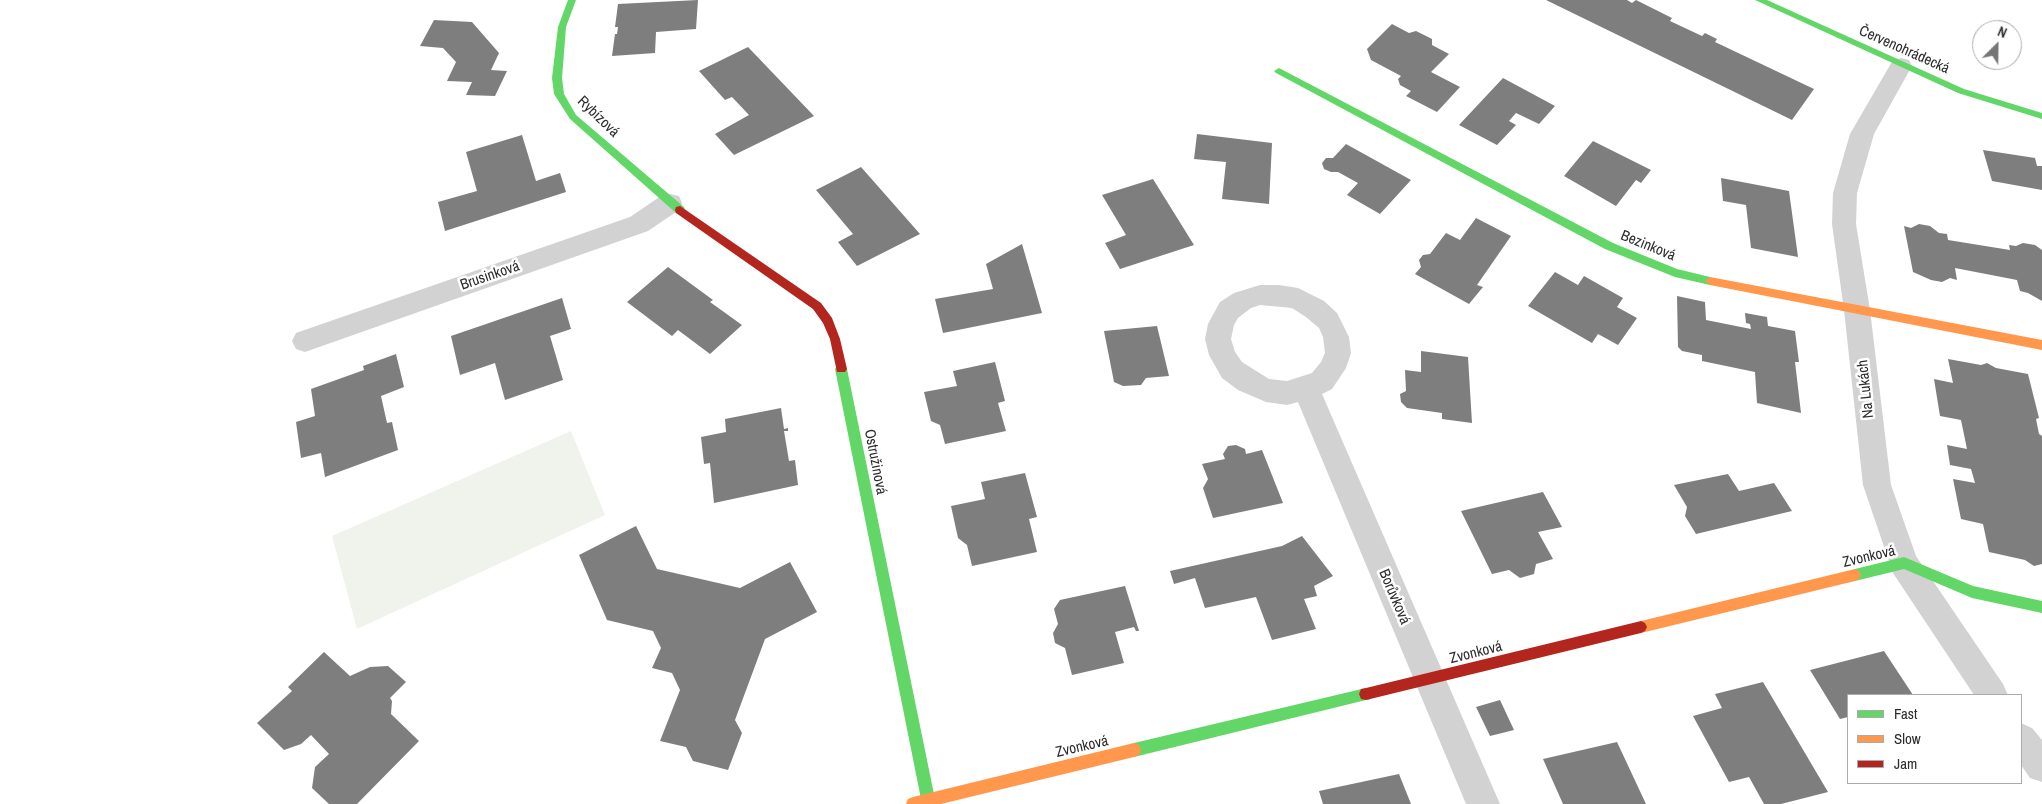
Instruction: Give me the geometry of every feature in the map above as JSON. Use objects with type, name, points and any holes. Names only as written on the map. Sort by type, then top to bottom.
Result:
[{"type":"street","name":"Rybízová","points":[[572,0],[562,27],[557,78],[563,102],[573,117],[670,202]]},
{"type":"street","name":"Červenohrádecká","points":[[1759,0],[1901,66],[1961,91],[2042,116]]},
{"type":"street","name":"Na Lukách","points":[[1901,66],[1862,134],[1851,166],[1845,192],[1844,224],[1857,310],[1877,485],[1904,564],[1991,694]]},
{"type":"street","name":"Bezinková","points":[[1279,71],[1609,246],[1647,264],[1716,283],[2042,345]]},
{"type":"street","name":"Brusinková","points":[[305,341],[639,224],[670,202]]},
{"type":"street","name":"Ostružinová","points":[[670,202],[800,292],[817,306],[828,321],[835,338],[929,802]]},
{"type":"street","points":[[1279,294],[1298,299],[1315,309],[1328,321],[1336,337],[1338,353],[1333,368],[1322,381],[1306,389],[1287,393],[1266,390],[1248,382],[1232,370],[1222,355],[1218,339],[1221,324],[1229,310],[1243,300],[1260,295],[1279,294]]},
{"type":"street","name":"Borůvková","points":[[1306,389],[1429,680],[1484,804]]},
{"type":"street","name":"Zvonková","points":[[912,804],[929,802],[1904,564],[1972,592],[2042,607]]},
{"type":"street","points":[[2022,740],[2042,766]]},
{"type":"shaded area","points":[[571,431],[605,515],[357,629],[332,536]]},
{"type":"building","points":[[698,0],[696,29],[656,32],[655,53],[612,56],[615,34],[617,34],[618,27],[615,27],[618,4]]},
{"type":"building","points":[[1546,0],[1627,0],[1632,3],[1636,0],[1672,18],[1670,21],[1702,36],[1705,33],[1717,39],[1715,42],[1814,89],[1792,120]]},
{"type":"building","points":[[434,20],[472,22],[499,53],[491,70],[507,71],[495,96],[466,95],[472,82],[447,81],[456,62],[443,48],[420,46]]},
{"type":"building","points":[[1392,24],[1409,33],[1416,31],[1432,39],[1432,45],[1449,54],[1431,72],[1460,87],[1437,112],[1406,96],[1411,91],[1400,85],[1398,79],[1401,76],[1371,60],[1367,49]]},
{"type":"building","points":[[748,47],[814,116],[734,155],[715,134],[749,115],[732,97],[725,100],[699,71]]},
{"type":"building","points":[[1503,78],[1555,106],[1539,124],[1516,113],[1509,121],[1516,125],[1497,145],[1459,125]]},
{"type":"building","points":[[1197,134],[1272,143],[1269,204],[1222,199],[1226,162],[1194,159]]},
{"type":"building","points":[[522,135],[536,181],[560,173],[566,192],[445,231],[438,202],[477,191],[466,152]]},
{"type":"building","points":[[1593,141],[1651,170],[1641,183],[1636,180],[1616,206],[1564,176]]},
{"type":"building","points":[[1346,144],[1411,180],[1380,214],[1347,195],[1358,183],[1338,172],[1324,169],[1322,163],[1326,158],[1333,158]]},
{"type":"building","points":[[1983,150],[2035,158],[2037,166],[2042,166],[2042,190],[1992,181]]},
{"type":"building","points":[[861,167],[920,234],[857,266],[838,242],[853,234],[816,190]]},
{"type":"building","points":[[1721,178],[1789,191],[1798,257],[1751,248],[1746,205],[1723,201]]},
{"type":"building","points":[[1153,179],[1194,245],[1120,269],[1105,243],[1126,235],[1102,195]]},
{"type":"building","points":[[1476,218],[1511,236],[1477,285],[1483,287],[1469,304],[1415,274],[1421,267],[1419,260],[1423,255],[1430,254],[1446,233],[1460,240]]},
{"type":"building","points":[[1919,224],[1930,226],[1939,233],[1947,234],[1948,240],[2010,250],[2009,245],[2016,246],[2023,243],[2035,245],[2042,250],[2042,301],[2020,291],[2017,280],[1955,268],[1957,280],[1950,278],[1942,282],[1931,280],[1913,272],[1904,226],[1911,228]]},
{"type":"building","points":[[1022,244],[1042,313],[943,333],[935,299],[993,289],[986,264]]},
{"type":"building","points":[[668,267],[713,300],[710,302],[742,325],[710,354],[678,330],[672,336],[627,302]]},
{"type":"building","points":[[1555,272],[1578,285],[1584,276],[1623,298],[1617,307],[1637,318],[1618,345],[1598,334],[1592,343],[1528,306]]},
{"type":"building","points":[[1677,296],[1705,302],[1706,320],[1751,329],[1750,324],[1746,323],[1745,313],[1767,317],[1768,326],[1795,331],[1799,362],[1795,362],[1801,413],[1757,403],[1755,372],[1702,361],[1702,355],[1682,351],[1678,347]]},
{"type":"building","points":[[562,298],[571,329],[550,336],[563,380],[505,400],[495,363],[460,375],[451,336]]},
{"type":"building","points":[[1157,326],[1169,376],[1146,378],[1141,385],[1123,386],[1114,382],[1104,331]]},
{"type":"building","points":[[1421,351],[1468,357],[1472,423],[1442,419],[1442,413],[1407,408],[1401,402],[1400,394],[1406,391],[1405,370],[1421,372]]},
{"type":"building","points":[[396,354],[404,387],[381,396],[387,423],[392,422],[398,450],[325,477],[321,453],[301,458],[296,422],[315,416],[311,389],[364,370],[363,366]]},
{"type":"building","points":[[1948,359],[1981,365],[1987,363],[1996,368],[2028,374],[2039,418],[2036,419],[2039,434],[2042,436],[2042,564],[2034,566],[2025,560],[1989,552],[1983,524],[1961,519],[1953,479],[1975,483],[1971,469],[1950,465],[1947,445],[1967,449],[1961,420],[1940,416],[1934,379],[1953,383]]},
{"type":"building","points":[[995,362],[1005,401],[998,403],[1006,431],[945,444],[940,425],[931,421],[924,392],[957,386],[953,371]]},
{"type":"building","points":[[781,408],[784,429],[788,428],[788,431],[784,431],[789,461],[795,460],[798,485],[714,503],[710,463],[704,464],[701,437],[726,432],[725,419]]},
{"type":"building","points":[[1236,445],[1245,449],[1246,454],[1262,450],[1283,503],[1213,518],[1203,488],[1208,479],[1202,464],[1225,459],[1223,454],[1228,446]]},
{"type":"building","points":[[1025,473],[1037,517],[1029,519],[1037,552],[972,566],[967,545],[958,538],[951,506],[985,499],[981,482]]},
{"type":"building","points":[[1728,474],[1739,491],[1774,483],[1792,511],[1696,534],[1685,516],[1687,507],[1674,485]]},
{"type":"building","points":[[1543,492],[1562,527],[1538,532],[1553,559],[1536,564],[1534,574],[1520,578],[1509,570],[1492,574],[1461,511]]},
{"type":"building","points":[[636,526],[657,569],[740,588],[790,562],[817,612],[765,639],[735,720],[742,733],[728,770],[693,761],[686,747],[660,741],[680,690],[672,673],[652,668],[661,648],[653,631],[607,620],[579,555]]},
{"type":"building","points":[[1302,536],[1333,576],[1314,586],[1317,596],[1304,599],[1316,629],[1272,640],[1256,597],[1205,608],[1195,578],[1174,584],[1170,571],[1282,546]]},
{"type":"building","points":[[1125,586],[1139,631],[1136,631],[1134,627],[1115,632],[1124,663],[1072,675],[1065,648],[1055,643],[1053,633],[1058,624],[1054,609],[1060,600]]},
{"type":"building","points":[[1884,651],[1912,694],[1847,694],[1847,717],[1840,719],[1810,670]]},
{"type":"building","points":[[324,652],[350,676],[370,667],[388,666],[406,682],[390,698],[392,701],[391,714],[419,741],[357,804],[329,804],[312,788],[315,767],[329,754],[311,735],[301,744],[284,750],[257,723],[292,691],[288,687]]},
{"type":"building","points":[[1763,682],[1828,792],[1781,804],[1764,804],[1749,777],[1729,782],[1693,716],[1722,708],[1715,694]]},
{"type":"building","points":[[1500,700],[1514,730],[1490,736],[1476,707]]},
{"type":"building","points":[[1617,742],[1646,804],[1563,804],[1543,759]]},
{"type":"building","points":[[1399,774],[1411,804],[1323,804],[1319,791]]},
{"type":"traffic: fast","points":[[572,0],[562,27],[557,78],[559,94],[573,117],[680,210]]},
{"type":"traffic: fast","points":[[1759,0],[1961,91],[2042,116]]},
{"type":"traffic: fast","points":[[1279,71],[1609,246],[1675,273],[1710,281]]},
{"type":"traffic: fast","points":[[841,369],[929,804]]},
{"type":"traffic: fast","points":[[1855,575],[1904,563],[1972,592],[2042,607]]},
{"type":"traffic: fast","points":[[1134,750],[1366,694]]},
{"type":"traffic: slow","points":[[1710,281],[2042,345]]},
{"type":"traffic: slow","points":[[1641,627],[1855,575]]},
{"type":"traffic: slow","points":[[913,804],[1134,750]]},
{"type":"traffic: jam","points":[[680,210],[817,306],[828,321],[835,339],[841,369]]},
{"type":"traffic: jam","points":[[1366,694],[1641,627]]}]
